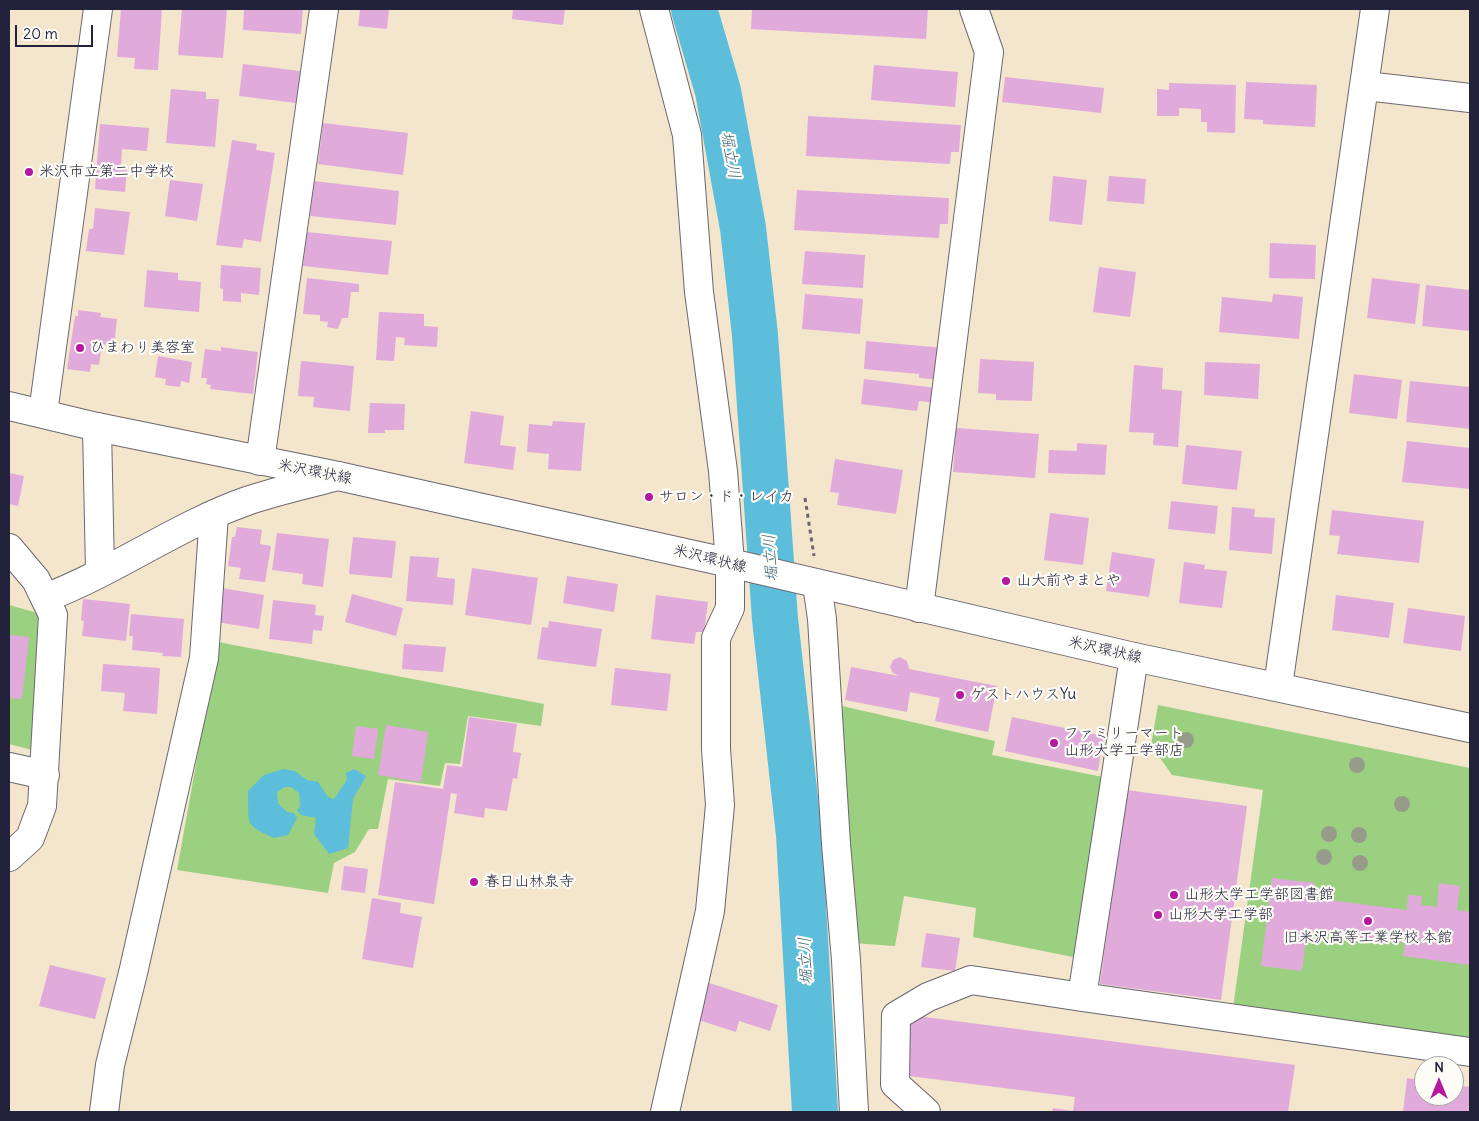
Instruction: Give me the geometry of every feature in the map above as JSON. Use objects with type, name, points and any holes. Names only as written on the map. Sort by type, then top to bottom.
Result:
[{"type":"street","points":[[43,413],[98,9]]},
{"type":"street","points":[[260,461],[324,9]]},
{"type":"street","points":[[654,9],[688,135],[700,292],[735,565],[730,608],[716,638],[716,749],[720,805],[710,911],[665,1112]]},
{"type":"street","points":[[918,608],[989,52],[974,9]]},
{"type":"street","points":[[1278,686],[1366,86],[1375,9]]},
{"type":"street","points":[[1366,86],[1470,98]]},
{"type":"street","name":"米沢環状線","points":[[9,406],[97,427],[338,476],[1134,657],[1470,728]]},
{"type":"street","points":[[97,427],[100,571]]},
{"type":"street","points":[[45,598],[74,587],[100,571],[214,515],[247,501],[338,476]]},
{"type":"street","points":[[104,1112],[110,1065],[133,973],[204,658],[214,515]]},
{"type":"street","points":[[9,548],[36,580],[53,615],[42,806],[30,838],[9,857]]},
{"type":"street","points":[[813,583],[822,620],[836,844],[846,960],[854,1112]]},
{"type":"street","points":[[1082,997],[1134,657]]},
{"type":"street","points":[[9,767],[45,774]]},
{"type":"street","points":[[926,1112],[895,1084],[896,1016],[928,997],[971,980],[1470,1052]]},
{"type":"path","points":[[805,498],[813,583]]},
{"type":"green space","points":[[9,605],[38,613],[36,751],[9,744]]},
{"type":"green space","points":[[218,642],[544,704],[541,726],[468,716],[460,764],[445,763],[440,786],[388,779],[378,829],[369,829],[355,852],[334,863],[328,893],[177,870]]},
{"type":"green space","points":[[1158,705],[1470,768],[1470,1041],[1233,1008],[1263,790],[1172,775],[1151,745]]},
{"type":"green space","points":[[842,706],[995,741],[992,755],[1103,777],[1078,958],[973,937],[976,908],[904,896],[895,946],[853,943]]},
{"type":"water","points":[[283,769],[295,771],[307,780],[318,782],[328,797],[334,799],[347,780],[346,773],[354,769],[366,776],[353,799],[348,848],[329,854],[314,834],[316,818],[301,815],[297,811],[300,806],[299,793],[291,787],[285,787],[277,792],[278,803],[287,812],[294,813],[297,818],[288,835],[274,838],[252,826],[248,817],[248,791],[264,775]]},
{"type":"building","points":[[121,9],[162,9],[158,70],[134,69],[135,58],[117,57]]},
{"type":"building","points":[[182,9],[227,9],[223,58],[178,55]]},
{"type":"building","points":[[244,9],[303,9],[301,34],[243,30]]},
{"type":"building","points":[[360,9],[389,9],[387,29],[358,26]]},
{"type":"building","points":[[513,9],[565,9],[563,25],[512,19]]},
{"type":"building","points":[[752,9],[928,9],[926,39],[751,29]]},
{"type":"building","points":[[243,64],[300,71],[296,103],[239,96]]},
{"type":"building","points":[[874,65],[958,72],[955,107],[871,100]]},
{"type":"building","points":[[1005,77],[1104,88],[1101,113],[1002,102]]},
{"type":"building","points":[[1246,82],[1317,85],[1315,127],[1263,124],[1263,120],[1244,119]]},
{"type":"building","points":[[1169,83],[1236,85],[1235,133],[1207,132],[1207,122],[1201,122],[1201,109],[1179,108],[1179,116],[1157,116],[1157,89],[1169,90]]},
{"type":"building","points":[[171,89],[206,92],[206,99],[219,99],[215,147],[166,143]]},
{"type":"building","points":[[808,116],[961,125],[959,152],[951,152],[950,164],[806,156]]},
{"type":"building","points":[[323,123],[408,133],[403,175],[318,164]]},
{"type":"building","points":[[100,124],[149,128],[147,151],[122,149],[121,168],[127,169],[125,192],[95,189]]},
{"type":"building","points":[[232,140],[257,144],[256,150],[275,153],[261,242],[244,239],[242,248],[216,245]]},
{"type":"building","points":[[1053,176],[1087,180],[1082,225],[1049,221]]},
{"type":"building","points":[[1109,176],[1146,179],[1144,204],[1107,201]]},
{"type":"building","points":[[170,180],[203,184],[197,221],[165,216]]},
{"type":"building","points":[[314,181],[399,191],[396,225],[310,216]]},
{"type":"building","points":[[797,190],[949,198],[948,224],[940,224],[939,238],[794,230]]},
{"type":"building","points":[[95,208],[130,212],[124,255],[86,251],[89,229],[93,229]]},
{"type":"building","points":[[307,232],[392,241],[388,275],[303,266]]},
{"type":"building","points":[[1270,243],[1316,245],[1315,279],[1269,278]]},
{"type":"building","points":[[805,251],[865,255],[863,288],[802,284]]},
{"type":"building","points":[[221,265],[261,268],[259,295],[241,293],[241,302],[223,301],[223,289],[220,288]]},
{"type":"building","points":[[1099,267],[1136,272],[1130,317],[1093,312]]},
{"type":"building","points":[[147,270],[178,273],[178,280],[201,282],[199,312],[144,307]]},
{"type":"building","points":[[307,278],[359,284],[359,292],[351,292],[348,318],[342,318],[338,329],[327,327],[328,322],[320,321],[320,315],[303,314]]},
{"type":"building","points":[[1372,278],[1420,284],[1415,324],[1367,318]]},
{"type":"building","points":[[1426,285],[1470,290],[1470,331],[1422,326]]},
{"type":"building","points":[[805,294],[863,299],[860,334],[802,329]]},
{"type":"building","points":[[1273,294],[1303,297],[1299,339],[1219,332],[1222,297],[1272,302]]},
{"type":"building","points":[[78,310],[101,313],[100,317],[117,319],[114,346],[102,344],[99,365],[91,364],[90,372],[67,369],[75,316],[78,316]]},
{"type":"building","points":[[379,312],[424,314],[424,326],[438,327],[437,347],[404,345],[405,338],[396,337],[394,361],[376,360]]},
{"type":"building","points":[[866,341],[945,348],[942,380],[919,378],[919,374],[864,369]]},
{"type":"building","points":[[221,347],[258,352],[253,394],[210,389],[211,385],[206,384],[207,378],[201,378],[205,349],[221,351]]},
{"type":"building","points":[[158,356],[192,362],[189,383],[181,381],[180,387],[165,385],[166,379],[155,377]]},
{"type":"building","points":[[980,359],[1034,362],[1032,401],[996,400],[996,394],[978,393]]},
{"type":"building","points":[[301,361],[354,366],[350,411],[313,407],[314,397],[298,396]]},
{"type":"building","points":[[1205,362],[1260,364],[1258,399],[1204,395]]},
{"type":"building","points":[[1134,365],[1163,368],[1162,389],[1182,391],[1178,447],[1153,445],[1154,433],[1129,432]]},
{"type":"building","points":[[1354,374],[1402,380],[1397,419],[1349,413]]},
{"type":"building","points":[[864,379],[936,388],[935,403],[919,401],[917,411],[861,404]]},
{"type":"building","points":[[1410,381],[1470,387],[1470,429],[1406,422]]},
{"type":"building","points":[[370,403],[405,404],[404,430],[385,430],[385,433],[368,433]]},
{"type":"building","points":[[471,411],[504,416],[500,445],[516,447],[513,470],[464,463]]},
{"type":"building","points":[[553,421],[585,423],[581,471],[548,469],[549,454],[527,452],[529,424],[552,426]]},
{"type":"building","points":[[956,428],[1039,434],[1035,478],[953,472]]},
{"type":"building","points":[[1407,441],[1470,448],[1470,489],[1402,482]]},
{"type":"building","points":[[1077,443],[1107,445],[1105,475],[1048,473],[1049,450],[1077,451]]},
{"type":"building","points":[[1186,445],[1242,451],[1237,490],[1182,484]]},
{"type":"building","points":[[835,459],[903,470],[896,514],[837,505],[839,493],[830,492]]},
{"type":"building","points":[[9,473],[24,476],[18,506],[9,504]]},
{"type":"building","points":[[1171,501],[1218,506],[1215,534],[1168,529]]},
{"type":"building","points":[[1232,507],[1255,509],[1254,517],[1275,518],[1272,554],[1229,550]]},
{"type":"building","points":[[1332,510],[1424,521],[1419,563],[1337,554],[1340,536],[1329,535]]},
{"type":"building","points":[[1050,513],[1089,518],[1083,565],[1044,560]]},
{"type":"building","points":[[237,527],[262,530],[260,544],[271,546],[265,582],[239,579],[241,568],[228,566],[232,537],[235,537]]},
{"type":"building","points":[[277,533],[329,539],[323,587],[302,584],[303,574],[272,570]]},
{"type":"building","points":[[353,537],[396,541],[392,578],[349,574]]},
{"type":"building","points":[[1112,552],[1155,559],[1149,597],[1106,591]]},
{"type":"building","points":[[410,556],[439,558],[437,577],[455,579],[453,605],[406,601]]},
{"type":"building","points":[[1184,562],[1205,565],[1204,569],[1227,571],[1222,608],[1179,603]]},
{"type":"building","points":[[472,568],[538,578],[531,625],[465,615]]},
{"type":"building","points":[[567,576],[618,584],[614,612],[563,603]]},
{"type":"building","points":[[222,588],[264,595],[259,629],[217,622]]},
{"type":"building","points":[[352,594],[403,608],[396,636],[345,622]]},
{"type":"building","points":[[656,595],[708,602],[704,632],[696,632],[694,644],[651,639]]},
{"type":"building","points":[[1336,595],[1394,603],[1389,638],[1332,630]]},
{"type":"building","points":[[83,599],[130,604],[126,641],[82,636],[84,621],[81,620]]},
{"type":"building","points":[[273,600],[316,605],[315,615],[324,616],[322,631],[313,630],[312,644],[269,639]]},
{"type":"building","points":[[1408,608],[1465,616],[1461,651],[1403,643]]},
{"type":"building","points":[[131,614],[184,619],[181,657],[162,656],[163,653],[132,650],[133,636],[129,636]]},
{"type":"building","points":[[549,621],[602,629],[596,667],[537,659],[542,627],[548,628]]},
{"type":"building","points":[[9,635],[29,637],[22,699],[9,698]]},
{"type":"building","points":[[404,644],[446,647],[443,672],[402,669]]},
{"type":"building","name":"ゲストハウスYu","points":[[900,657],[907,661],[909,669],[997,686],[988,732],[935,721],[940,698],[910,692],[907,712],[845,700],[851,667],[899,676],[893,673],[890,667],[893,660]]},
{"type":"building","points":[[103,664],[160,668],[157,714],[123,711],[125,693],[101,691]]},
{"type":"building","points":[[615,668],[671,674],[667,711],[611,705]]},
{"type":"building","name":"春日山林泉寺","points":[[469,717],[517,724],[513,752],[521,753],[517,779],[513,778],[507,811],[485,808],[484,818],[454,813],[457,794],[451,793],[434,904],[378,895],[395,782],[443,789],[447,765],[462,767]]},
{"type":"building","name":"ファミリーマート 山形大学工学部店","points":[[1012,717],[1104,736],[1098,771],[1005,751]]},
{"type":"building","points":[[386,725],[428,732],[421,782],[378,775]]},
{"type":"building","points":[[356,726],[378,729],[374,759],[352,756]]},
{"type":"building","name":"山形大学工学部図書館","points":[[1126,790],[1247,806],[1221,1000],[1100,984]]},
{"type":"building","points":[[344,866],[368,869],[365,893],[341,890]]},
{"type":"building","name":"旧米沢高等工業学校 本館","points":[[1272,878],[1315,883],[1313,898],[1407,910],[1408,895],[1422,896],[1421,905],[1437,907],[1439,883],[1460,886],[1457,910],[1470,912],[1470,965],[1403,956],[1405,943],[1307,931],[1302,971],[1261,966]]},
{"type":"building","points":[[372,898],[401,903],[400,913],[422,917],[413,968],[362,959]]},
{"type":"building","points":[[926,933],[960,938],[955,971],[921,967]]},
{"type":"building","points":[[50,965],[106,978],[95,1019],[39,1006]]},
{"type":"building","points":[[703,981],[778,1005],[770,1031],[739,1021],[736,1032],[692,1018]]},
{"type":"building","points":[[909,1015],[1295,1065],[1288,1112],[1052,1112],[1053,1108],[1073,1111],[1075,1097],[901,1075]]},
{"type":"building","points":[[1407,1078],[1414,1079],[1414,1106],[1464,1106],[1464,1086],[1470,1087],[1470,1112],[1403,1112]]},
{"type":"waterway","name":"堀立川","points":[[694,9],[718,91],[743,228],[755,335],[775,619],[799,835],[815,1112]]},
{"type":"place","name":"米沢市立第二中学校","points":[[29,172]]},
{"type":"place","name":"ひまわり美容室","points":[[80,348]]},
{"type":"place","name":"サロン・ド・レイカ","points":[[649,497]]},
{"type":"place","name":"山大前やまとや","points":[[1006,581]]},
{"type":"place","name":"ゲストハウスYu","points":[[960,695]]},
{"type":"place","name":"ファミリーマート 山形大学工学部店","points":[[1054,743]]},
{"type":"place","name":"春日山林泉寺","points":[[474,882]]},
{"type":"place","name":"山形大学工学部図書館","points":[[1174,895]]},
{"type":"place","name":"山形大学工学部","points":[[1158,915]]},
{"type":"place","name":"旧米沢高等工業学校 本館","points":[[1368,921]]}]
